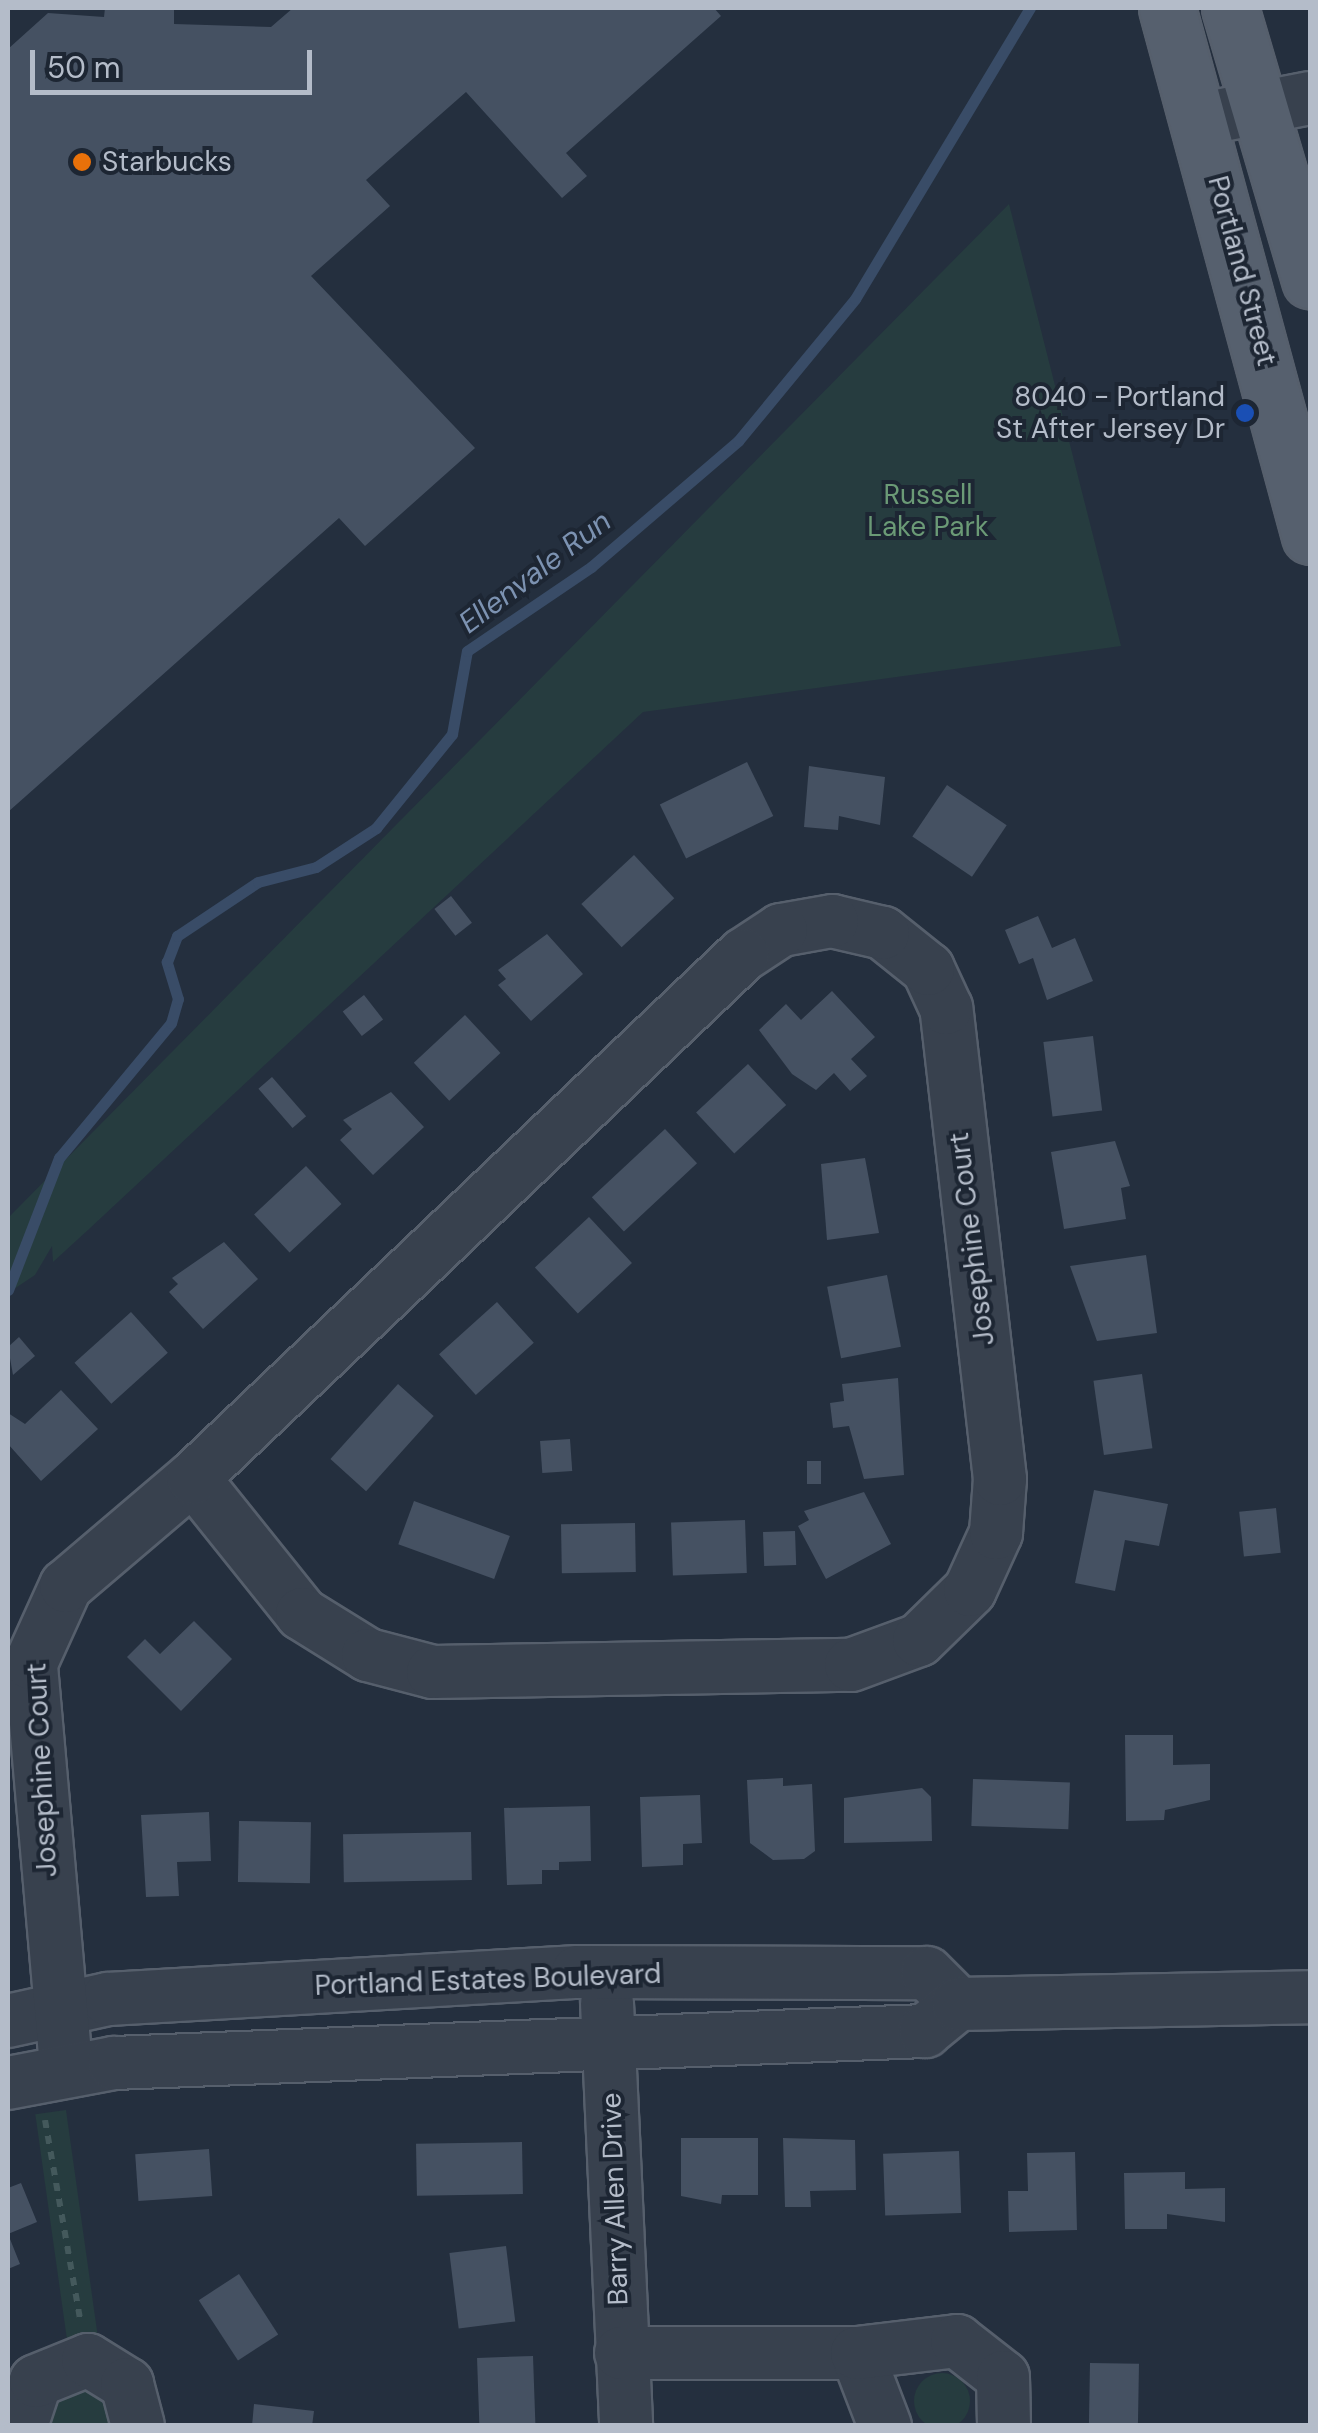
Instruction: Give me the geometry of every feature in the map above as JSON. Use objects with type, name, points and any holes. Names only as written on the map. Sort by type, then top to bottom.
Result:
[{"type":"main road","name":"Portland Street","points":[[1167,8],[1202,119],[1310,536]]},
{"type":"main road","points":[[1230,8],[1286,102],[1310,280]]},
{"type":"street","points":[[1202,119],[1286,102]]},
{"type":"street","name":"Josephine Court","points":[[37,2075],[32,2015],[32,1662],[66,1586],[193,1478],[743,955],[781,930],[832,921],[882,933],[928,970],[946,1008],[999,1497],[988,1558],[970,1590],[919,1640],[851,1665],[460,1674],[404,1667],[302,1614],[193,1478]]},
{"type":"street","name":"Portland Estates Boulevard","points":[[32,2015],[606,1972],[926,1972],[958,2004]]},
{"type":"street","name":"Barry Allen Drive","points":[[606,1972],[626,2426]]},
{"type":"street","points":[[37,2075],[608,2037],[926,2031],[958,2004],[1310,1997]]},
{"type":"street","points":[[620,2353],[857,2353],[936,2342],[976,2348],[1003,2377],[1004,2426]]},
{"type":"street","points":[[857,2353],[885,2426]]},
{"type":"street","points":[[19,2425],[36,2381],[88,2360],[126,2384],[138,2426]]},
{"type":"path","points":[[37,2075],[88,2360]]},
{"type":"green space","name":"Russell Lake Park","points":[[1009,204],[1121,646],[643,712],[88,1230],[53,1262],[52,1246],[35,1275],[8,1293],[8,1218]]},
{"type":"green space","points":[[66,2110],[98,2336],[67,2340],[35,2114]]},
{"type":"green space","points":[[942,2373],[962,2381],[970,2401],[962,2421],[942,2429],[922,2421],[914,2401],[922,2381]]},
{"type":"green space","points":[[84,2389],[102,2399],[110,2426],[48,2425],[55,2399]]},
{"type":"building","points":[[105,8],[174,8],[174,24],[271,27],[293,8],[714,8],[721,16],[566,153],[587,176],[562,198],[466,92],[366,180],[390,206],[311,276],[475,448],[365,546],[339,518],[8,812],[8,49],[48,13],[104,17]]},
{"type":"building","points":[[747,762],[773,816],[686,858],[660,805]]},
{"type":"building","points":[[809,766],[885,777],[880,825],[839,816],[838,830],[804,827]]},
{"type":"building","points":[[947,785],[1007,825],[972,877],[912,836]]},
{"type":"building","points":[[634,855],[674,898],[622,947],[581,904]]},
{"type":"building","points":[[451,896],[472,923],[455,936],[434,909]]},
{"type":"building","points":[[1038,916],[1052,948],[1075,938],[1093,981],[1047,1000],[1033,958],[1019,964],[1005,930]]},
{"type":"building","points":[[547,934],[583,974],[531,1021],[498,985],[506,979],[498,970]]},
{"type":"building","points":[[832,991],[875,1037],[851,1059],[867,1076],[850,1091],[834,1073],[816,1090],[792,1074],[759,1030],[786,1004],[801,1020]]},
{"type":"building","points":[[364,995],[383,1019],[362,1036],[343,1012]]},
{"type":"building","points":[[465,1015],[500,1053],[449,1101],[414,1063]]},
{"type":"building","points":[[1093,1036],[1102,1110],[1053,1117],[1043,1042]]},
{"type":"building","points":[[748,1064],[786,1105],[734,1153],[696,1112]]},
{"type":"building","points":[[272,1077],[306,1116],[293,1128],[258,1089]]},
{"type":"building","points":[[391,1092],[424,1127],[373,1175],[340,1140],[352,1129],[343,1120]]},
{"type":"building","points":[[665,1129],[697,1163],[624,1232],[592,1197]]},
{"type":"building","points":[[1115,1141],[1130,1186],[1121,1188],[1126,1219],[1064,1229],[1051,1152]]},
{"type":"building","points":[[865,1158],[879,1233],[827,1240],[821,1164]]},
{"type":"building","points":[[306,1166],[341,1204],[290,1252],[254,1214]]},
{"type":"building","points":[[589,1217],[632,1263],[578,1314],[535,1267]]},
{"type":"building","points":[[224,1242],[258,1279],[203,1329],[169,1292],[178,1284],[172,1278]]},
{"type":"building","points":[[1146,1255],[1157,1333],[1097,1341],[1070,1266]]},
{"type":"building","points":[[887,1275],[901,1347],[841,1358],[827,1287]]},
{"type":"building","points":[[497,1302],[534,1343],[476,1395],[439,1354]]},
{"type":"building","points":[[131,1312],[168,1353],[111,1404],[75,1363]]},
{"type":"building","points":[[19,1337],[35,1356],[13,1375],[8,1347]]},
{"type":"building","points":[[1142,1374],[1152,1448],[1104,1455],[1093,1381]]},
{"type":"building","points":[[898,1378],[904,1475],[864,1479],[849,1426],[833,1428],[830,1403],[844,1401],[842,1384]]},
{"type":"building","points":[[398,1384],[434,1416],[366,1491],[330,1459]]},
{"type":"building","points":[[61,1390],[98,1429],[41,1481],[8,1444],[8,1413],[25,1424]]},
{"type":"building","points":[[570,1439],[572,1471],[542,1473],[540,1441]]},
{"type":"building","points":[[807,1461],[821,1461],[821,1484],[807,1484]]},
{"type":"building","points":[[1094,1490],[1168,1504],[1159,1546],[1125,1540],[1115,1591],[1075,1583]]},
{"type":"building","points":[[864,1492],[891,1544],[826,1579],[798,1526],[809,1520],[804,1511]]},
{"type":"building","points":[[414,1501],[510,1536],[494,1579],[398,1544]]},
{"type":"building","points":[[1276,1508],[1281,1553],[1244,1557],[1239,1512]]},
{"type":"building","points":[[745,1520],[747,1573],[673,1576],[671,1523]]},
{"type":"building","points":[[635,1523],[636,1572],[562,1573],[561,1524]]},
{"type":"building","points":[[795,1531],[796,1565],[764,1566],[763,1532]]},
{"type":"building","points":[[194,1621],[232,1659],[181,1711],[127,1657],[145,1639],[160,1654]]},
{"type":"building","points":[[1125,1735],[1173,1735],[1173,1765],[1210,1764],[1210,1800],[1165,1810],[1164,1820],[1126,1821]]},
{"type":"building","points":[[783,1778],[783,1786],[812,1784],[815,1851],[804,1859],[773,1860],[750,1843],[747,1780]]},
{"type":"building","points":[[973,1779],[1070,1782],[1068,1829],[971,1826]]},
{"type":"building","points":[[922,1788],[931,1797],[932,1841],[844,1843],[844,1798]]},
{"type":"building","points":[[700,1795],[702,1843],[683,1844],[683,1865],[642,1867],[640,1797]]},
{"type":"building","points":[[590,1806],[591,1861],[559,1862],[559,1870],[542,1870],[542,1884],[507,1885],[504,1808]]},
{"type":"building","points":[[209,1812],[211,1861],[177,1862],[179,1896],[146,1897],[141,1815]]},
{"type":"building","points":[[239,1821],[311,1822],[310,1883],[238,1882]]},
{"type":"building","points":[[471,1832],[472,1880],[344,1882],[343,1834]]},
{"type":"building","points":[[681,2138],[758,2138],[758,2195],[722,2195],[721,2204],[681,2196]]},
{"type":"building","points":[[783,2138],[855,2140],[856,2190],[810,2191],[811,2207],[785,2207]]},
{"type":"building","points":[[522,2142],[523,2194],[417,2196],[416,2144]]},
{"type":"building","points":[[209,2149],[212,2196],[138,2201],[135,2154]]},
{"type":"building","points":[[959,2151],[961,2213],[885,2216],[883,2154]]},
{"type":"building","points":[[1075,2152],[1077,2230],[1009,2232],[1008,2191],[1028,2191],[1027,2153]]},
{"type":"building","points":[[1185,2172],[1185,2189],[1225,2188],[1225,2222],[1167,2214],[1167,2229],[1125,2229],[1124,2173]]},
{"type":"building","points":[[21,2183],[37,2222],[8,2234],[8,2188]]},
{"type":"building","points":[[8,2234],[20,2264],[8,2269]]},
{"type":"building","points":[[506,2246],[515,2321],[459,2328],[449,2253]]},
{"type":"building","points":[[239,2274],[278,2334],[238,2361],[199,2300]]},
{"type":"building","points":[[533,2356],[535,2426],[479,2426],[477,2358]]},
{"type":"building","points":[[1090,2363],[1139,2364],[1138,2426],[1089,2426]]},
{"type":"building","points":[[254,2404],[314,2411],[312,2426],[252,2426]]},
{"type":"waterway","name":"Ellenvale Run","points":[[8,1290],[59,1158],[171,1023],[178,999],[167,962],[177,936],[258,882],[316,867],[376,828],[452,734],[467,651],[591,567],[738,441],[855,299],[1030,8]]},
{"type":"place","name":"Starbucks","points":[[82,162]]},
{"type":"place","name":"8040 - Portland St After Jersey Dr","points":[[1245,413]]}]
